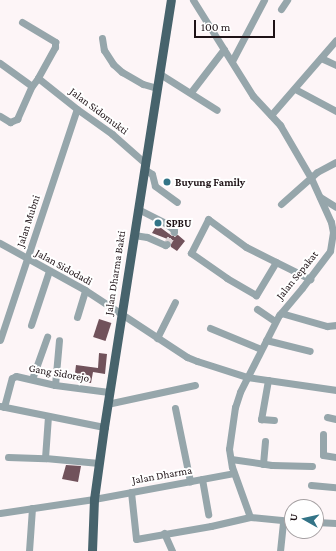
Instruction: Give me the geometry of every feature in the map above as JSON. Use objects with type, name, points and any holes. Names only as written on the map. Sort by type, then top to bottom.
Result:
[{"type":"main road","name":"Jalan Dharma Bakti","points":[[92,551],[94,499],[107,404],[120,314],[158,88],[171,0]]},
{"type":"street","name":"Jalan Sepakat","points":[[193,0],[253,96],[280,125],[311,178],[331,222],[333,232],[333,242],[326,258],[276,321],[247,377],[235,407],[230,442],[231,459],[234,473],[250,518]]},
{"type":"street","points":[[232,61],[264,0]]},
{"type":"street","points":[[281,9],[287,0]]},
{"type":"street","points":[[0,116],[10,122],[17,119],[32,86],[55,47],[55,42],[22,22]]},
{"type":"street","points":[[102,38],[104,50],[113,64],[122,72],[143,84],[158,88]]},
{"type":"street","points":[[271,115],[336,40]]},
{"type":"street","points":[[191,92],[224,49]]},
{"type":"street","points":[[321,58],[336,65]]},
{"type":"street","points":[[0,63],[32,86]]},
{"type":"street","points":[[160,74],[191,92],[217,110]]},
{"type":"street","name":"Jalan Sidomukti","points":[[38,78],[76,109],[112,134],[152,174],[155,186],[177,202]]},
{"type":"street","points":[[294,89],[336,110]]},
{"type":"street","name":"Jalan Mubni","points":[[0,340],[76,109]]},
{"type":"street","points":[[281,204],[317,172],[336,162]]},
{"type":"street","points":[[320,197],[336,207]]},
{"type":"street","points":[[138,209],[165,223],[174,230],[174,232]]},
{"type":"street","points":[[276,262],[256,295],[227,278],[191,253],[208,219],[246,247],[276,262],[310,279]]},
{"type":"street","points":[[134,235],[147,237],[165,245],[167,244]]},
{"type":"street","name":"Jalan Sidodadi","points":[[0,243],[49,272],[85,290],[157,338],[192,359],[247,377],[336,390]]},
{"type":"street","points":[[31,325],[49,272]]},
{"type":"street","points":[[77,317],[85,290]]},
{"type":"street","points":[[157,338],[175,302]]},
{"type":"street","points":[[256,309],[276,321]]},
{"type":"street","points":[[281,313],[327,326],[336,325]]},
{"type":"street","points":[[210,328],[261,349]]},
{"type":"street","points":[[32,379],[47,337]]},
{"type":"street","points":[[55,385],[59,340]]},
{"type":"street","points":[[266,340],[310,351]]},
{"type":"street","name":"Gang Sidorejo","points":[[2,407],[12,378],[16,376],[55,385],[109,392]]},
{"type":"street","points":[[268,380],[262,419],[274,420]]},
{"type":"street","points":[[107,404],[195,385]]},
{"type":"street","points":[[2,407],[104,427]]},
{"type":"street","points":[[175,408],[190,481]]},
{"type":"street","points":[[45,458],[48,416]]},
{"type":"street","points":[[327,417],[336,418]]},
{"type":"street","points":[[323,434],[323,455],[336,457]]},
{"type":"street","points":[[263,464],[265,441]]},
{"type":"street","points":[[8,457],[45,458],[99,463]]},
{"type":"street","points":[[231,459],[263,464],[312,466]]},
{"type":"street","name":"Jalan Dharma","points":[[0,513],[94,499],[234,473]]},
{"type":"street","points":[[202,479],[208,514]]},
{"type":"street","points":[[311,485],[336,488]]},
{"type":"street","points":[[131,492],[136,539],[250,518],[283,521],[280,551]]},
{"type":"street","points":[[29,551],[32,508]]},
{"type":"street","points":[[324,522],[336,523]]},
{"type":"street","points":[[164,533],[172,551]]},
{"type":"building","points":[[157,225],[172,236],[178,235],[185,241],[177,251],[171,247],[170,240],[152,233]]},
{"type":"building","points":[[99,319],[111,323],[105,341],[93,337]]},
{"type":"building","points":[[99,353],[107,354],[105,374],[93,372],[91,383],[74,381],[76,365],[98,368]]},
{"type":"building","points":[[66,465],[81,466],[78,482],[62,479]]},
{"type":"tunnel","points":[[167,244],[174,232]]},
{"type":"place","name":"Buyung Family","points":[[167,182]]},
{"type":"place","name":"SPBU","points":[[158,223]]}]
